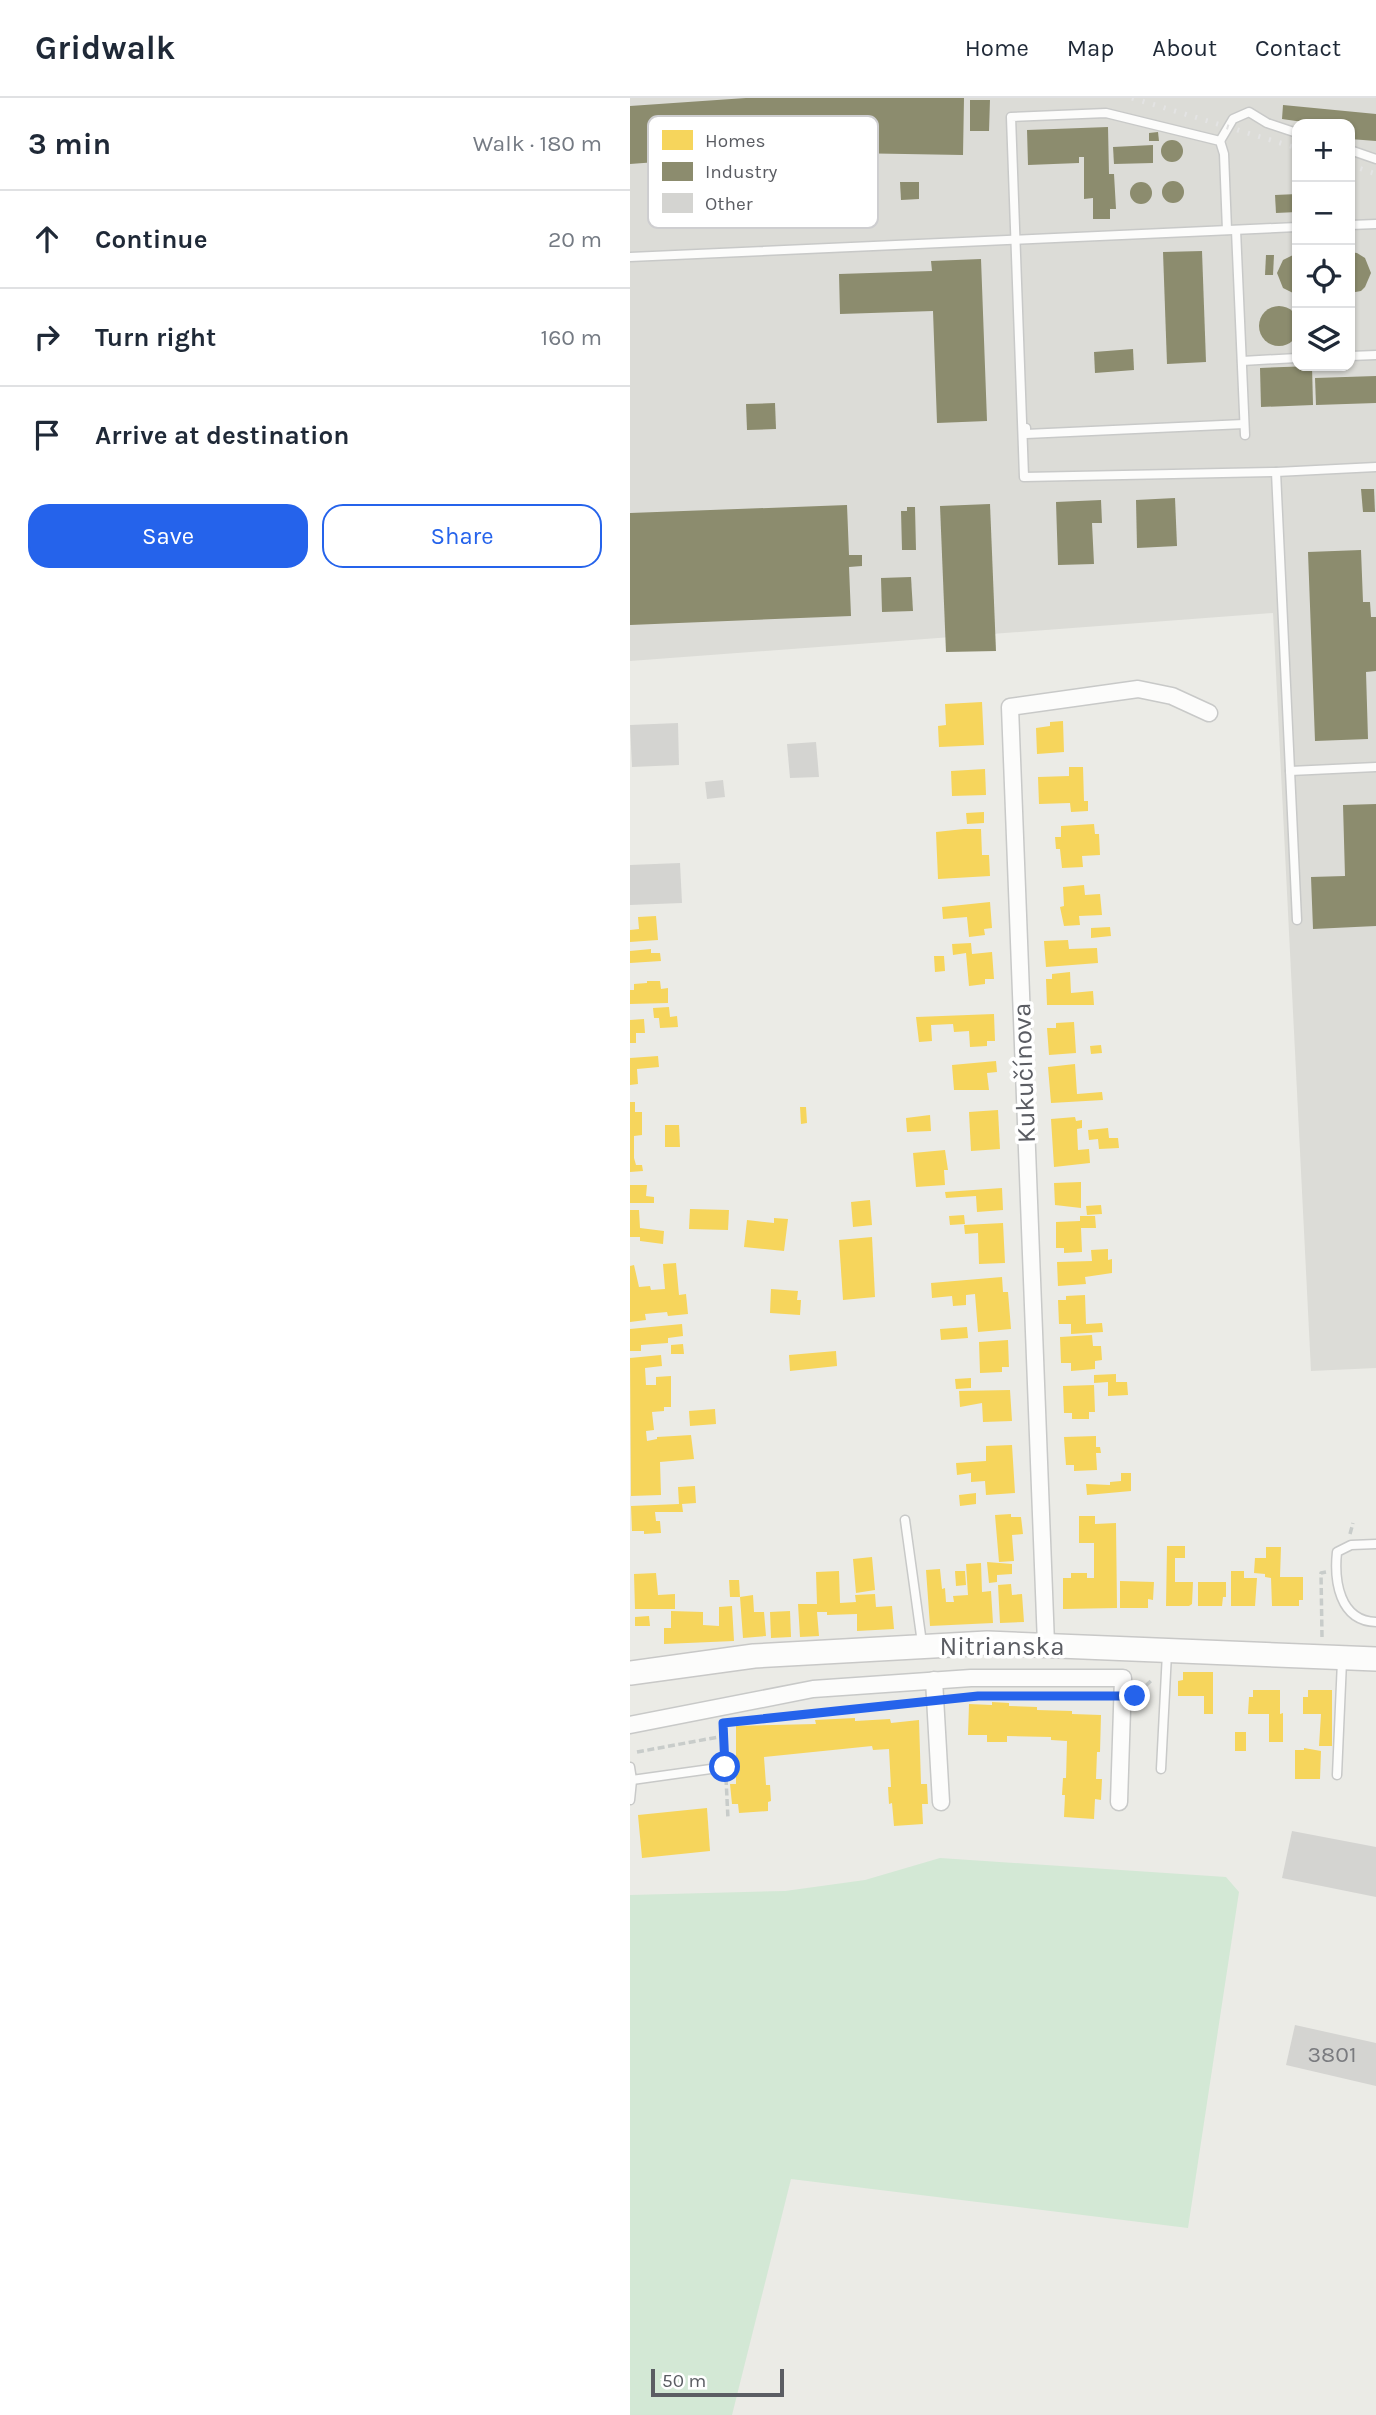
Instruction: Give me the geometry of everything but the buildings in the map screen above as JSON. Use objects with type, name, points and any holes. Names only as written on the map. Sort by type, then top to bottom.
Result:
[{"type":"main road","name":"Nitrianska","points":[[630,1673],[754,1656],[922,1646],[1046,1644],[1376,1659]]},
{"type":"street","name":"Kukučínova","points":[[1046,1644],[1010,707],[1138,688],[1172,696],[1209,713]]},
{"type":"street","name":"Nitrianska","points":[[630,1725],[813,1689],[934,1680],[1123,1678],[1123,1696]]},
{"type":"street","name":"Nitrianska","points":[[934,1680],[941,1802]]},
{"type":"street","points":[[1119,1801],[1123,1696]]},
{"type":"lane","points":[[1245,435],[1231,230],[1224,154],[1220,141],[1233,119],[1249,112],[1266,123],[1292,131]]},
{"type":"lane","points":[[1220,141],[1106,113],[1011,117],[1024,477],[1276,472],[1376,467]]},
{"type":"lane","points":[[1355,152],[1376,159]]},
{"type":"lane","points":[[1355,225],[1376,224]]},
{"type":"lane","points":[[630,257],[1292,227]]},
{"type":"lane","points":[[1015,240],[1026,434],[1244,424]]},
{"type":"lane","points":[[1355,356],[1376,355]]},
{"type":"lane","points":[[1241,360],[1292,358]]},
{"type":"lane","points":[[1276,472],[1297,920]]},
{"type":"lane","points":[[1290,771],[1376,766]]},
{"type":"lane","points":[[905,1520],[922,1646]]},
{"type":"lane","points":[[1376,1544],[1351,1545],[1337,1552],[1336,1567],[1339,1596],[1352,1612],[1368,1622],[1376,1622]]},
{"type":"lane","points":[[1160,1769],[1168,1650]]},
{"type":"lane","points":[[1337,1775],[1342,1658]]},
{"type":"lane","points":[[632,1780],[725,1767]]},
{"type":"lane","points":[[630,1768],[630,1800]]},
{"type":"path","points":[[1123,1696],[1135,1696],[1153,1679]]},
{"type":"path","points":[[750,1720],[978,1696]]},
{"type":"path","points":[[727,1819],[723,1723],[737,1721]]},
{"type":"path","points":[[637,1752],[724,1736]]},
{"type":"shaded area","points":[[630,98],[1376,98],[1376,1368],[1311,1371],[1273,613],[630,661]]},
{"type":"green space","points":[[940,1858],[1226,1877],[1239,1892],[1188,2228],[791,2179],[732,2415],[630,2415],[630,1895],[785,1891],[865,1880]]},
{"type":"railway","points":[[1132,98],[1292,146]]},
{"type":"railway","points":[[1355,167],[1376,174]]},
{"type":"route","points":[[725,1767],[723,1723],[978,1696],[1135,1696]]}]
